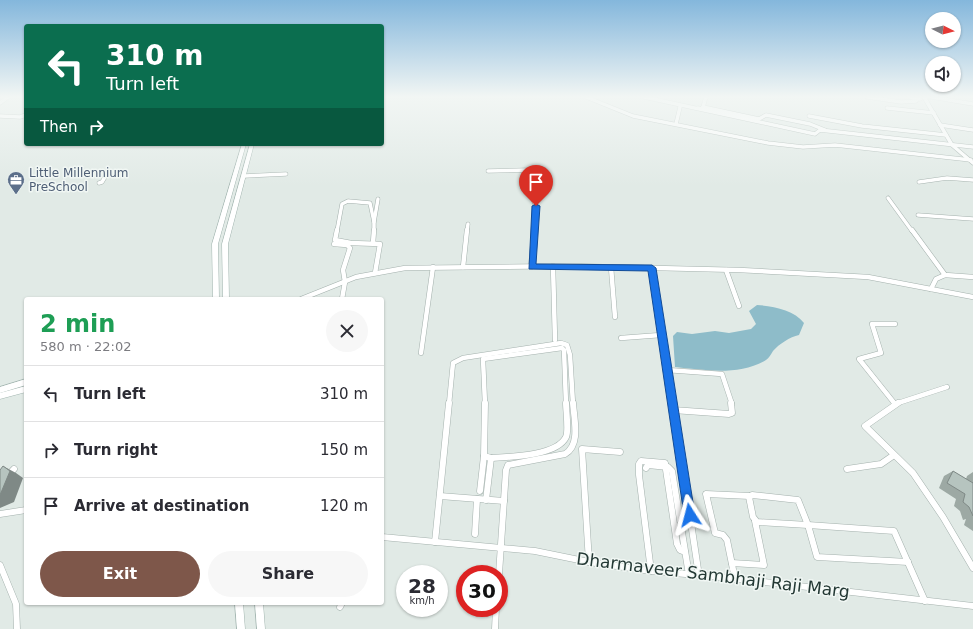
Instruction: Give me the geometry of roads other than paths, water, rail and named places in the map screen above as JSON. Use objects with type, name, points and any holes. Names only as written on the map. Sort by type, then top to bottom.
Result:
[{"type":"main road","points":[[216,297],[215,244],[243,146]]},
{"type":"main road","points":[[226,297],[225,244],[252,146]]},
{"type":"main road","points":[[0,390],[24,383]]},
{"type":"main road","points":[[0,396],[24,390]]},
{"type":"main road","points":[[239,605],[241,629]]},
{"type":"main road","points":[[259,605],[261,629]]},
{"type":"street","points":[[688,126],[785,145],[803,147],[835,145],[972,162]]},
{"type":"street","points":[[777,126],[815,134],[820,130],[973,147]]},
{"type":"street","points":[[815,126],[826,131]]},
{"type":"street","points":[[870,126],[946,135]]},
{"type":"street","points":[[941,126],[952,145],[972,162]]},
{"type":"street","points":[[949,126],[973,130]]},
{"type":"street","points":[[488,171],[525,170],[531,180],[531,194],[536,206],[532,267]]},
{"type":"street","points":[[98,183],[102,182],[108,172]]},
{"type":"street","points":[[244,176],[286,174]]},
{"type":"street","points":[[919,182],[947,178],[973,180]]},
{"type":"street","points":[[888,198],[945,275]]},
{"type":"street","points":[[373,243],[374,222],[378,199]]},
{"type":"street","points":[[374,222],[370,203],[348,201],[342,204],[335,240],[340,242],[380,244],[375,273]]},
{"type":"street","points":[[918,215],[973,219]]},
{"type":"street","points":[[463,267],[468,224]]},
{"type":"street","points":[[334,244],[350,246],[343,270],[345,282],[342,297]]},
{"type":"street","points":[[553,266],[555,340]]},
{"type":"street","points":[[305,297],[345,282],[356,276],[405,268],[553,266],[726,270],[868,277],[973,297]]},
{"type":"street","points":[[421,353],[433,267]]},
{"type":"street","points":[[611,267],[615,317]]},
{"type":"street","points":[[652,268],[661,335],[699,576]]},
{"type":"street","points":[[726,270],[739,306]]},
{"type":"street","points":[[931,289],[936,279],[945,275],[973,277]]},
{"type":"street","points":[[895,324],[872,324],[881,353],[859,359],[895,404]]},
{"type":"street","points":[[621,338],[661,335]]},
{"type":"street","points":[[435,542],[454,363],[463,358],[561,343],[567,346],[570,355],[575,442],[572,450],[565,454],[508,465],[506,470],[500,565]]},
{"type":"street","points":[[480,491],[484,456],[485,377],[483,359],[562,348],[564,350],[567,436],[564,442],[560,445],[542,451],[491,458],[484,456]]},
{"type":"street","points":[[667,370],[722,374],[724,376],[732,413],[673,410]]},
{"type":"street","points":[[947,387],[895,404],[864,426],[913,473],[943,517],[973,568]]},
{"type":"street","points":[[590,562],[582,449],[620,452]]},
{"type":"street","points":[[847,469],[881,464],[894,455]]},
{"type":"street","points":[[486,500],[491,458]]},
{"type":"street","points":[[651,572],[639,464],[641,461],[664,462],[665,467]]},
{"type":"street","points":[[646,468],[648,466],[665,467],[670,468],[672,471],[688,575]]},
{"type":"street","points":[[0,484],[14,469]]},
{"type":"street","points":[[735,579],[726,538],[715,533],[706,494],[711,493],[797,498],[801,503],[814,554],[817,557],[908,562]]},
{"type":"street","points":[[440,496],[504,502]]},
{"type":"street","points":[[732,563],[764,565],[755,521],[750,506],[750,496]]},
{"type":"street","points":[[475,534],[477,499]]},
{"type":"street","points":[[0,514],[24,510]]},
{"type":"street","points":[[755,521],[894,531],[925,601]]},
{"type":"street","name":"Dharmaveer Sambhaji Raji Marg","points":[[384,537],[535,551],[651,572],[735,579],[973,606]]},
{"type":"street","points":[[0,565],[17,605],[19,617],[17,629]]},
{"type":"street","points":[[495,629],[496,617]]},
{"type":"water","points":[[757,305],[770,306],[795,315],[804,323],[799,335],[781,343],[766,360],[756,365],[721,371],[675,367],[673,336],[677,332],[692,334],[715,331],[729,333],[751,329],[756,324],[749,311]]},
{"type":"place","name":"Little Millennium PreSchool","points":[[16,195]]}]
